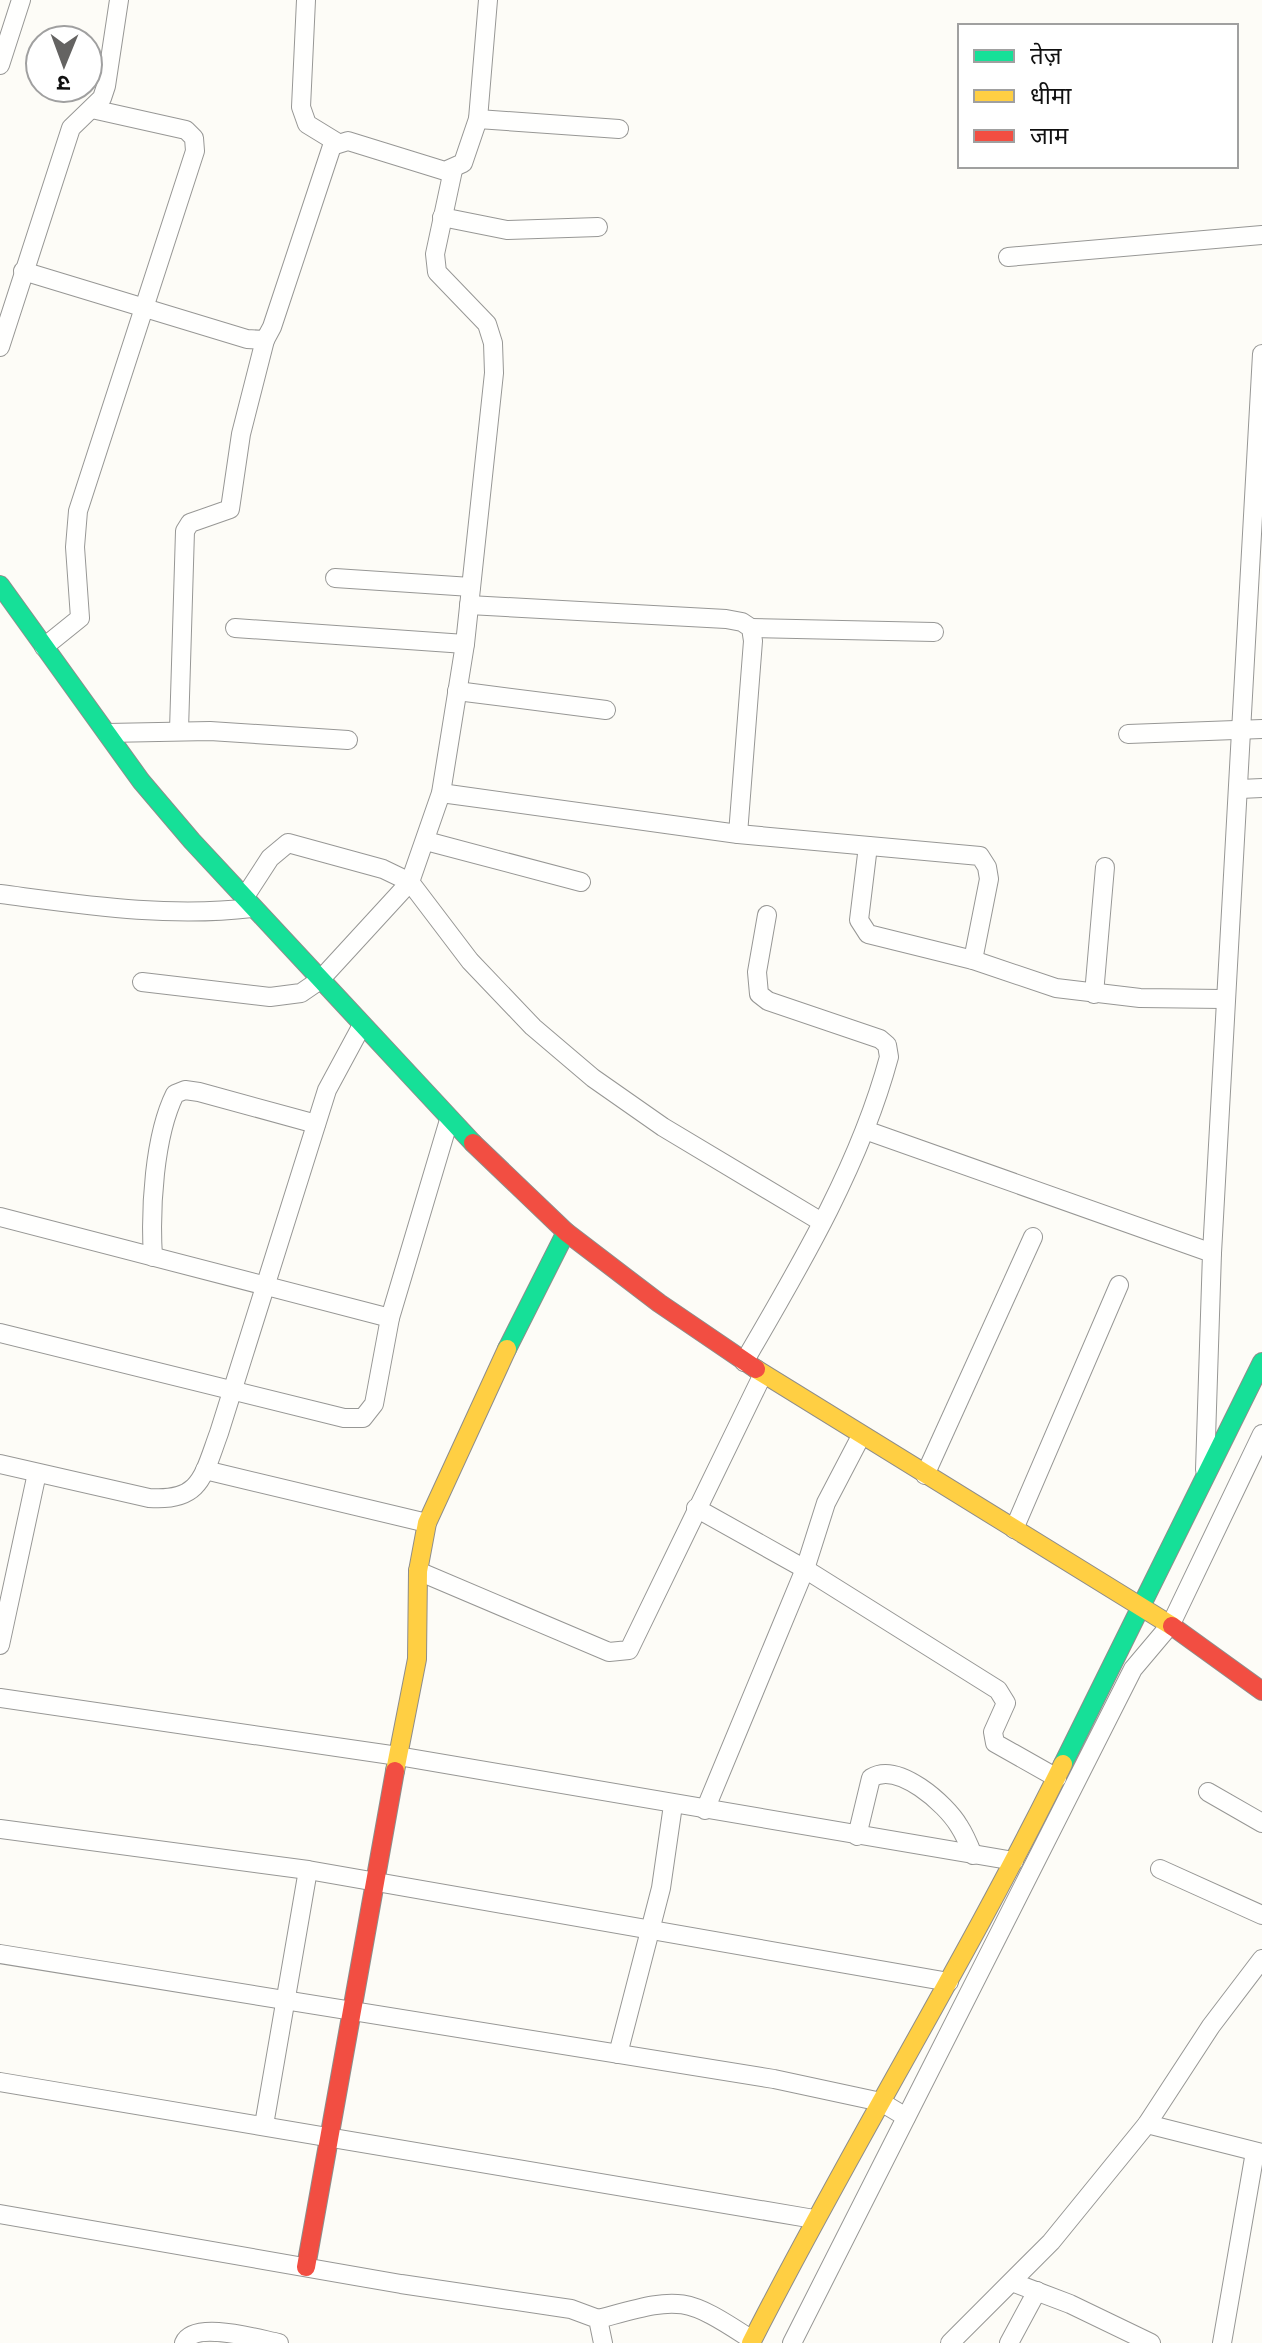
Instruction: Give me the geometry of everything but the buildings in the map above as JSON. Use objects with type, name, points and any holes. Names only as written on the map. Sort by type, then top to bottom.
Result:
[{"type":"street","points":[[0,65],[21,0]]},
{"type":"street","points":[[0,347],[71,128],[102,98],[119,0]]},
{"type":"street","points":[[306,0],[301,107],[307,124],[338,143],[360,144],[434,169],[453,170],[463,163],[478,119],[488,0]]},
{"type":"street","points":[[44,647],[80,618],[75,547],[78,511],[192,164],[194,138],[186,130],[92,109]]},
{"type":"street","points":[[478,119],[619,129]]},
{"type":"street","points":[[179,730],[185,531],[190,523],[230,509],[241,434],[265,340],[272,327],[327,154],[338,143]]},
{"type":"street","points":[[142,982],[286,997],[301,993],[320,980],[410,882],[426,841],[441,793],[465,644],[494,373],[493,343],[487,324],[437,272],[435,254],[453,170]]},
{"type":"street","points":[[442,217],[507,230],[598,227]]},
{"type":"street","points":[[1008,257],[1262,235]]},
{"type":"street","points":[[23,271],[247,339],[265,340]]},
{"type":"street","points":[[1205,1472],[1223,999],[1240,789],[1253,730],[1262,354]]},
{"type":"street","points":[[335,578],[470,596],[726,619],[742,622],[751,628],[934,632]]},
{"type":"street","points":[[0,585],[141,781],[361,1027],[449,1120],[566,1232],[659,1303],[744,1362],[1143,1605],[1262,1691]]},
{"type":"street","points":[[235,628],[465,644]]},
{"type":"street","points":[[738,834],[753,641],[751,628]]},
{"type":"street","points":[[457,691],[606,710]]},
{"type":"street","points":[[107,733],[179,730],[348,740]]},
{"type":"street","points":[[1128,734],[1253,730]]},
{"type":"street","points":[[1240,789],[1262,788]]},
{"type":"street","points":[[441,793],[738,834],[980,856],[987,867],[989,879],[973,960]]},
{"type":"street","points":[[426,841],[581,882]]},
{"type":"street","points":[[0,894],[158,913],[205,914],[248,903],[270,858],[288,843],[383,869],[410,882],[470,961],[533,1027],[593,1078],[663,1127],[820,1221]]},
{"type":"street","points":[[868,846],[859,912],[862,928],[868,934],[973,960],[1056,988],[1094,994],[1223,999]]},
{"type":"street","points":[[1094,994],[1105,867]]},
{"type":"street","points":[[744,1362],[791,1281],[865,1130],[889,1057],[887,1045],[880,1039],[768,1001],[759,994],[757,972],[767,915]]},
{"type":"street","points":[[0,1464],[149,1498],[175,1500],[190,1492],[205,1470],[233,1391],[327,1090],[361,1027]]},
{"type":"street","points":[[153,1257],[153,1201],[168,1113],[175,1094],[185,1090],[199,1092],[316,1124]]},
{"type":"street","points":[[0,1333],[344,1418],[363,1418],[374,1404],[390,1318],[449,1120]]},
{"type":"street","points":[[865,1130],[1212,1253]]},
{"type":"street","points":[[0,1217],[266,1283],[390,1318]]},
{"type":"street","points":[[306,2267],[417,1659],[418,1571],[427,1523],[511,1339],[566,1232]]},
{"type":"street","points":[[925,1475],[1033,1237]]},
{"type":"street","points":[[1014,1529],[1119,1285]]},
{"type":"street","points":[[0,2214],[571,2309],[598,2319],[660,2302],[680,2303],[699,2307],[752,2342],[814,2219],[1014,1861],[1143,1605],[1205,1472],[1256,1387],[1262,1362]]},
{"type":"street","points":[[418,1571],[609,1652],[620,1653],[635,1643],[696,1508],[763,1374]]},
{"type":"street","points":[[792,2343],[1133,1669],[1171,1624],[1262,1434]]},
{"type":"street","points":[[705,1810],[805,1569],[826,1503],[861,1436]]},
{"type":"street","points":[[205,1470],[427,1523]]},
{"type":"street","points":[[0,1645],[37,1473]]},
{"type":"street","points":[[696,1508],[805,1569],[998,1690],[1006,1703],[993,1732],[995,1743],[1057,1778]]},
{"type":"street","points":[[0,1698],[398,1756],[1014,1861]]},
{"type":"street","points":[[857,1836],[871,1778],[888,1773],[927,1791],[944,1807],[960,1826],[973,1855]]},
{"type":"street","points":[[1208,1792],[1262,1823]]},
{"type":"street","points":[[618,2054],[652,1930],[673,1805]]},
{"type":"street","points":[[0,1829],[308,1870],[949,1982]]},
{"type":"street","points":[[1160,1869],[1262,1915]]},
{"type":"street","points":[[264,2125],[308,1870]]},
{"type":"street","points":[[0,1954],[285,1997],[774,2079],[881,2102],[906,2117]]},
{"type":"street","points":[[950,2343],[1051,2242],[1147,2124],[1211,2026],[1262,1959]]},
{"type":"street","points":[[0,2082],[814,2219]]},
{"type":"street","points":[[1147,2124],[1258,2152],[1222,2343]]},
{"type":"street","points":[[1012,2282],[1151,2343]]},
{"type":"street","points":[[1009,2343],[1037,2291]]},
{"type":"street","points":[[598,2319],[603,2343]]},
{"type":"street","points":[[184,2343],[187,2337],[197,2332],[279,2343]]},
{"type":"traffic: fast","points":[[0,585],[141,781],[192,841],[473,1143]]},
{"type":"traffic: fast","points":[[507,1349],[566,1232]]},
{"type":"traffic: fast","points":[[1063,1764],[1262,1362]]},
{"type":"traffic: slow","points":[[395,1771],[417,1659],[418,1571],[427,1523],[507,1349]]},
{"type":"traffic: slow","points":[[756,1369],[1172,1626]]},
{"type":"traffic: slow","points":[[751,2343],[1063,1764]]},
{"type":"traffic: jam","points":[[473,1143],[566,1232],[659,1303],[756,1369]]},
{"type":"traffic: jam","points":[[1172,1626],[1262,1691]]},
{"type":"traffic: jam","points":[[306,2267],[395,1771]]}]
